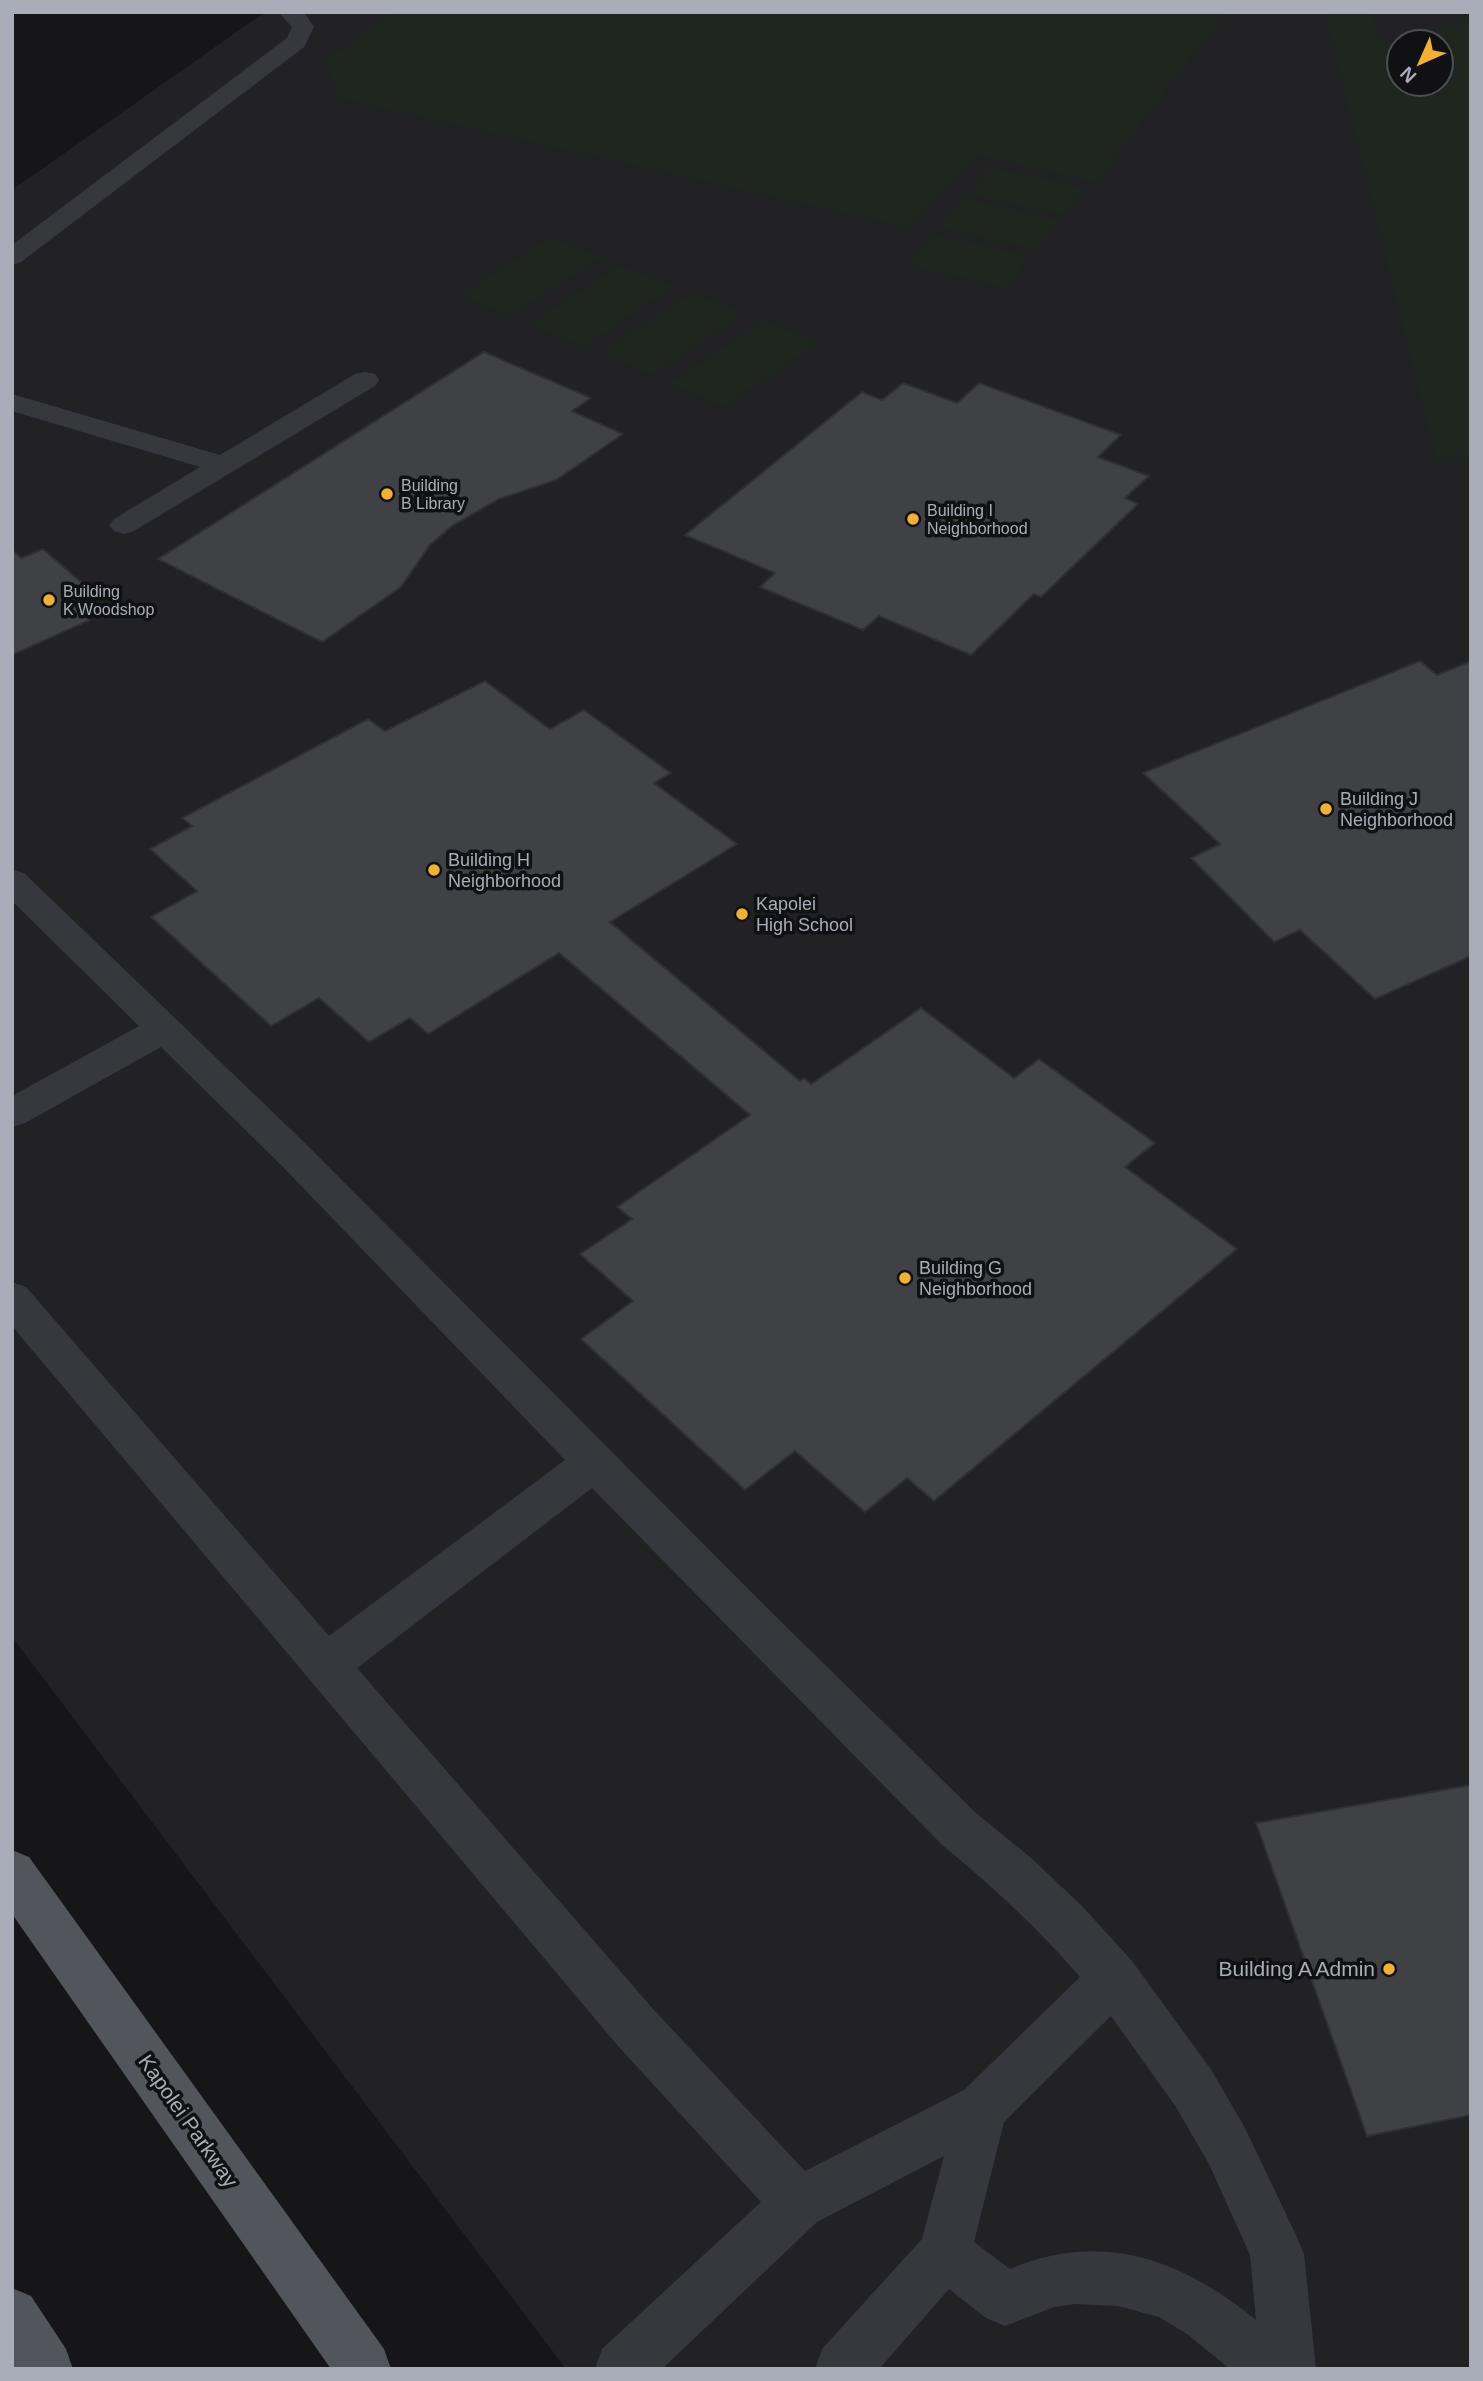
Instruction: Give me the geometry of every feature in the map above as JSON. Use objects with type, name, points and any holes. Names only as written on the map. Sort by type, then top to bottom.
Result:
[{"type":"main road","name":"Kapolei Parkway","points":[[12,1873],[364,2369]]},
{"type":"main road","points":[[12,2315],[46,2369]]},
{"type":"lane","points":[[12,257],[296,42],[303,27],[296,16],[289,12]]},
{"type":"lane","points":[[124,525],[365,380]]},
{"type":"lane","points":[[12,402],[222,465]]},
{"type":"lane","points":[[12,881],[296,1157],[959,1829],[1013,1873],[1065,1923],[1114,1978],[1194,2089],[1227,2146],[1253,2200],[1277,2254],[1288,2369]]},
{"type":"lane","points":[[12,1114],[164,1029]]},
{"type":"lane","points":[[12,1298],[636,2028],[798,2203]]},
{"type":"lane","points":[[326,1665],[594,1462]]},
{"type":"lane","points":[[622,2369],[798,2203],[982,2108],[1114,1978]]},
{"type":"lane","points":[[842,2369],[945,2253],[982,2108]]},
{"type":"lane","points":[[945,2253],[1005,2299],[1036,2285],[1069,2278],[1103,2277],[1149,2286],[1195,2307],[1273,2369]]},
{"type":"shaded area","name":"Kapolei High School","points":[[265,12],[1471,12],[1471,2369],[566,2369],[12,1637],[12,190]]},
{"type":"shaded area","points":[[391,12],[1226,12],[1096,182],[975,155],[910,228],[339,98],[325,62]]},
{"type":"shaded area","points":[[1325,12],[1371,12],[1383,47],[1385,46],[1385,98],[1455,98],[1455,28],[1432,28],[1471,20],[1471,458],[1436,458]]},
{"type":"shaded area","points":[[990,167],[1084,187],[1062,215],[967,194]]},
{"type":"shaded area","points":[[963,198],[1058,220],[1035,250],[939,227]]},
{"type":"shaded area","points":[[933,234],[1030,256],[1006,288],[907,265]]},
{"type":"shaded area","points":[[551,237],[602,257],[510,316],[459,295]]},
{"type":"shaded area","points":[[620,265],[674,286],[584,347],[529,324]]},
{"type":"shaded area","points":[[692,293],[744,313],[651,375],[600,353]]},
{"type":"shaded area","points":[[764,320],[817,343],[723,407],[669,383]]},
{"type":"building","name":"Building B Library","points":[[484,352],[591,398],[572,411],[623,434],[556,480],[499,499],[452,526],[430,545],[401,587],[322,642],[158,559]]},
{"type":"building","name":"Building I Neighborhood","points":[[903,383],[957,403],[979,383],[1121,435],[1098,457],[1149,476],[1125,498],[1138,504],[1041,597],[1034,594],[971,655],[879,616],[863,630],[760,587],[775,573],[685,535],[862,392],[882,400]]},
{"type":"building","name":"Building K Woodshop","points":[[43,549],[96,595],[74,605],[90,620],[12,655],[12,550],[21,558]]},
{"type":"building","name":"Building J Neighborhood","points":[[1420,661],[1437,675],[1471,661],[1471,956],[1375,999],[1300,930],[1274,942],[1191,858],[1220,844],[1143,773]]},
{"type":"building","points":[[485,681],[550,729],[584,710],[671,773],[654,783],[737,844],[610,922],[800,1081],[804,1078],[811,1084],[921,1008],[1014,1078],[1039,1059],[1155,1143],[1125,1167],[1237,1249],[934,1501],[907,1478],[865,1512],[795,1451],[745,1490],[581,1339],[633,1301],[580,1254],[632,1219],[617,1207],[750,1115],[559,953],[428,1034],[410,1018],[369,1042],[319,998],[271,1026],[151,917],[197,891],[150,849],[192,826],[182,818],[368,719],[385,731]]},
{"type":"building","name":"Building A Admin","points":[[1471,1785],[1471,2115],[1367,2136],[1256,1823]]},
{"type":"place","name":"Building B Library","points":[[387,494]]},
{"type":"place","name":"Building I Neighborhood","points":[[913,519]]},
{"type":"place","name":"Building K Woodshop","points":[[49,600]]},
{"type":"place","name":"Building J Neighborhood","points":[[1326,809]]},
{"type":"place","name":"Building H Neighborhood","points":[[434,870]]},
{"type":"place","name":"Kapolei High School","points":[[742,914]]},
{"type":"place","name":"Building G Neighborhood","points":[[905,1278]]},
{"type":"place","name":"Building A Admin","points":[[1389,1969]]}]
